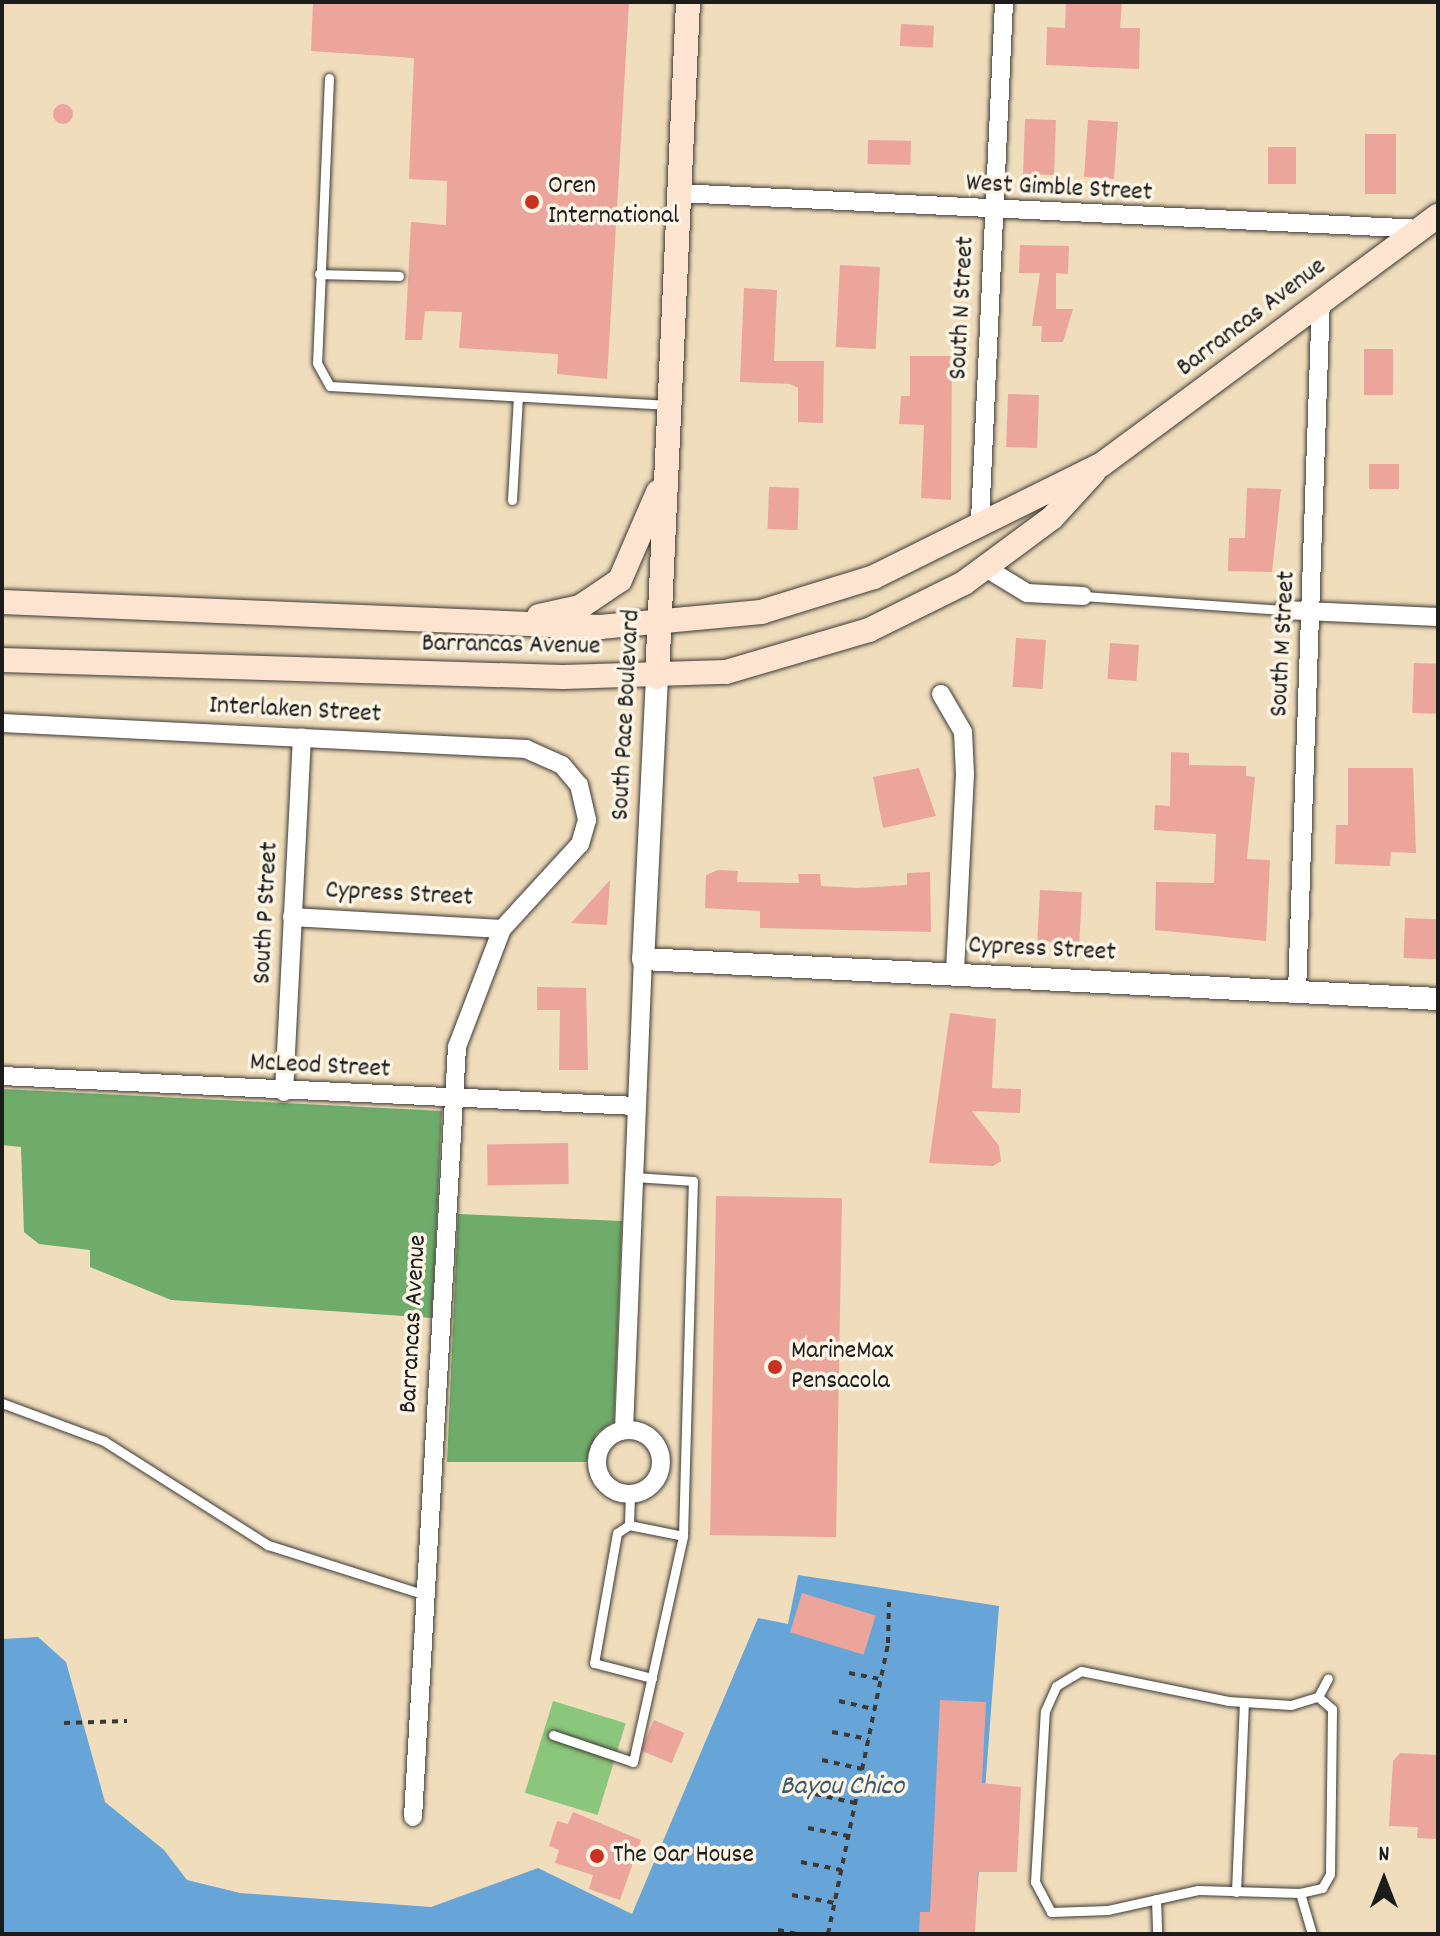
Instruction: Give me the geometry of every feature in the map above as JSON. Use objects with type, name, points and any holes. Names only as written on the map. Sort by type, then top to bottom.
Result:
[{"type":"main road","name":"South Pace Boulevard","points":[[657,677],[688,2]]},
{"type":"main road","name":"Barrancas Avenue","points":[[2,660],[657,677],[726,672],[809,651],[920,606],[986,568],[1052,518],[1101,465],[1321,299],[1432,225]]},
{"type":"main road","name":"Barrancas Avenue","points":[[2,602],[494,625],[659,626],[822,595],[874,577],[980,521],[1101,465]]},
{"type":"main road","points":[[494,625],[580,607],[620,580],[666,471]]},
{"type":"street","name":"South N Street","points":[[980,521],[1004,2]]},
{"type":"street","name":"West Gimble Street","points":[[678,193],[994,212],[1432,225]]},
{"type":"street","name":"South M Street","points":[[1297,992],[1321,299]]},
{"type":"street","points":[[986,568],[1027,593],[1083,596]]},
{"type":"street","points":[[1283,610],[1438,617]]},
{"type":"street","name":"South Pace Boulevard","points":[[624,1430],[657,677]]},
{"type":"street","points":[[941,694],[963,732],[965,774],[955,973]]},
{"type":"street","name":"Interlaken Street","points":[[2,723],[526,749],[575,779]]},
{"type":"street","name":"South P Street","points":[[284,1092],[302,737]]},
{"type":"street","name":"Barrancas Avenue","points":[[413,1817],[428,1595],[453,1099],[465,1011],[502,929],[580,844],[587,820],[575,779]]},
{"type":"street","name":"Cypress Street","points":[[292,917],[502,929]]},
{"type":"street","name":"Cypress Street","points":[[643,959],[1438,999]]},
{"type":"street","name":"McLeod Street","points":[[2,1076],[284,1092],[636,1106]]},
{"type":"street","points":[[624,1430],[653,1440],[661,1459],[650,1487],[630,1495],[610,1488],[596,1460],[605,1440],[624,1430]]},
{"type":"lane","points":[[329,78],[317,363],[330,386],[669,405]]},
{"type":"lane","points":[[319,274],[399,276]]},
{"type":"lane","points":[[512,500],[518,397]]},
{"type":"lane","points":[[1083,596],[1283,610]]},
{"type":"lane","points":[[553,1735],[633,1762],[683,1536],[693,1181],[635,1177]]},
{"type":"lane","points":[[2,1403],[104,1441],[268,1545],[428,1595]]},
{"type":"lane","points":[[629,1525],[630,1495]]},
{"type":"lane","points":[[652,1678],[594,1663],[617,1533],[629,1525],[683,1536]]},
{"type":"lane","points":[[1318,1697],[1332,1709],[1330,1874],[1322,1888],[1300,1893],[1236,1892],[1156,1899],[1051,1912],[1035,1882],[1050,1698],[1056,1686],[1081,1671],[1244,1702],[1291,1705],[1318,1697],[1328,1678]]},
{"type":"lane","points":[[1236,1892],[1244,1702]]},
{"type":"lane","points":[[1300,1893],[1312,1934]]},
{"type":"lane","points":[[1156,1899],[1157,1934]]},
{"type":"path","points":[[828,1934],[880,1679],[889,1602]]},
{"type":"path","points":[[849,1673],[880,1679]]},
{"type":"path","points":[[839,1701],[874,1709]]},
{"type":"path","points":[[64,1723],[127,1721]]},
{"type":"path","points":[[832,1732],[868,1739]]},
{"type":"path","points":[[822,1760],[862,1769]]},
{"type":"path","points":[[815,1794],[855,1803]]},
{"type":"path","points":[[808,1828],[848,1836]]},
{"type":"path","points":[[801,1862],[841,1870]]},
{"type":"path","points":[[792,1895],[835,1903]]},
{"type":"path","points":[[778,1930],[797,1934]]},
{"type":"green space","points":[[2,1089],[442,1111],[432,1318],[171,1300],[90,1267],[90,1250],[39,1244],[24,1232],[21,1147],[2,1145]]},
{"type":"green space","points":[[458,1214],[622,1221],[614,1421],[597,1433],[586,1462],[447,1462]]},
{"type":"green space","points":[[553,1701],[626,1723],[598,1815],[525,1793]]},
{"type":"water","name":"Bayou Chico","points":[[798,1575],[999,1606],[974,1934],[2,1934],[2,1639],[38,1637],[66,1662],[105,1802],[164,1850],[187,1880],[240,1893],[431,1907],[538,1868],[632,1914],[758,1618],[788,1624]]},
{"type":"building","name":"Oren International","points":[[313,2],[629,2],[607,379],[557,374],[558,354],[459,348],[462,312],[425,311],[422,340],[405,340],[411,222],[446,225],[447,181],[409,179],[414,58],[311,51]]},
{"type":"building","points":[[1066,2],[1122,2],[1120,28],[1140,28],[1139,69],[1046,65],[1047,27],[1065,28]]},
{"type":"building","points":[[901,24],[934,26],[933,48],[900,46]]},
{"type":"building","points":[[59,104],[67,104],[73,114],[67,124],[59,124],[53,118],[53,110]]},
{"type":"building","points":[[1025,119],[1056,120],[1054,175],[1023,174]]},
{"type":"building","points":[[1088,120],[1118,122],[1114,179],[1084,177]]},
{"type":"building","points":[[1365,134],[1396,134],[1396,194],[1365,194]]},
{"type":"building","points":[[868,140],[911,141],[911,165],[868,164]]},
{"type":"building","points":[[1268,147],[1296,147],[1296,184],[1268,184]]},
{"type":"building","points":[[1020,245],[1069,246],[1068,274],[1056,273],[1056,309],[1073,309],[1063,342],[1041,342],[1042,326],[1032,326],[1040,273],[1019,273]]},
{"type":"building","points":[[840,265],[880,267],[876,349],[836,347]]},
{"type":"building","points":[[744,288],[777,290],[774,361],[824,361],[823,423],[798,422],[798,388],[790,384],[740,382]]},
{"type":"building","points":[[1364,349],[1393,349],[1393,395],[1364,395]]},
{"type":"building","points":[[910,356],[952,356],[951,500],[921,498],[924,425],[899,424],[901,396],[910,396]]},
{"type":"building","points":[[1008,394],[1039,395],[1037,448],[1006,447]]},
{"type":"building","points":[[1369,464],[1399,464],[1399,489],[1369,489]]},
{"type":"building","points":[[769,487],[799,488],[798,530],[768,529]]},
{"type":"building","points":[[1247,488],[1281,489],[1272,572],[1228,571],[1229,538],[1245,538]]},
{"type":"building","points":[[1016,638],[1046,640],[1043,689],[1013,687]]},
{"type":"building","points":[[1110,643],[1139,645],[1136,681],[1107,679]]},
{"type":"building","points":[[1414,663],[1438,664],[1436,714],[1412,713]]},
{"type":"building","points":[[1171,752],[1189,753],[1189,765],[1246,766],[1246,776],[1255,777],[1247,859],[1270,860],[1266,941],[1155,930],[1156,882],[1214,883],[1216,834],[1154,830],[1155,805],[1170,806]]},
{"type":"building","points":[[919,768],[936,816],[883,828],[873,777]]},
{"type":"building","points":[[1348,768],[1413,768],[1416,853],[1391,852],[1390,866],[1335,864],[1336,825],[1348,825]]},
{"type":"building","points":[[718,870],[738,871],[737,882],[799,883],[798,874],[820,874],[821,886],[858,888],[907,885],[907,873],[930,872],[931,932],[760,928],[760,911],[705,908],[706,875]]},
{"type":"building","points":[[610,880],[607,925],[571,923]]},
{"type":"building","points":[[1040,890],[1082,892],[1079,943],[1037,941]]},
{"type":"building","points":[[1405,918],[1438,919],[1437,959],[1404,958]]},
{"type":"building","points":[[537,987],[586,988],[588,1070],[559,1070],[560,1010],[537,1010]]},
{"type":"building","points":[[950,1013],[996,1019],[992,1088],[1021,1089],[1020,1113],[972,1111],[999,1146],[1001,1161],[993,1166],[929,1163]]},
{"type":"building","points":[[568,1143],[569,1184],[488,1185],[487,1144]]},
{"type":"building","name":"MarineMax Pensacola","points":[[716,1196],[842,1198],[836,1537],[710,1535]]},
{"type":"building","points":[[802,1593],[876,1616],[864,1655],[790,1632]]},
{"type":"building","points":[[940,1700],[986,1702],[982,1783],[1021,1787],[1017,1872],[978,1872],[975,1934],[919,1934],[920,1912],[930,1912]]},
{"type":"building","points":[[654,1720],[684,1733],[671,1763],[641,1750]]},
{"type":"building","points":[[1400,1753],[1438,1755],[1438,1839],[1417,1838],[1418,1827],[1389,1826],[1393,1761]]},
{"type":"building","name":"The Oar House","points":[[573,1812],[641,1840],[620,1900],[589,1889],[593,1875],[555,1863],[559,1850],[549,1846],[557,1821],[568,1824]]},
{"type":"place","name":"Oren International","points":[[532,202]]},
{"type":"place","name":"MarineMax Pensacola","points":[[775,1367]]},
{"type":"place","name":"The Oar House","points":[[597,1856]]}]
